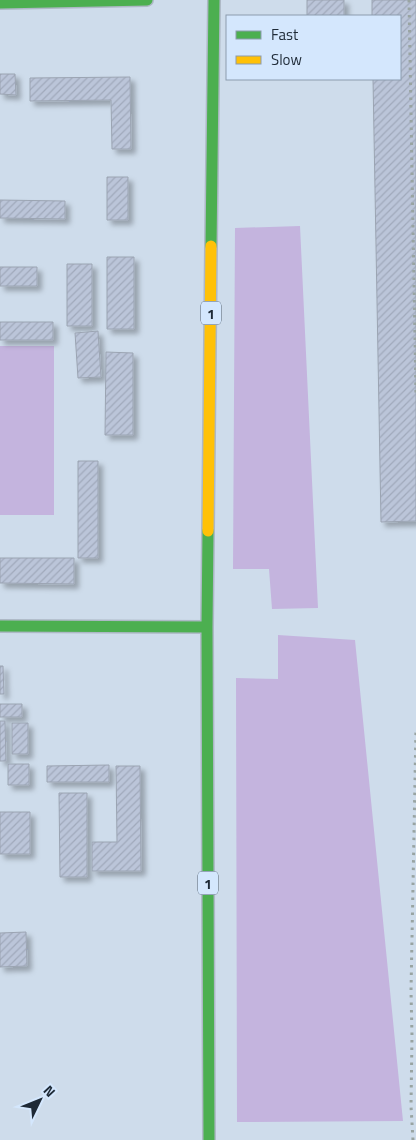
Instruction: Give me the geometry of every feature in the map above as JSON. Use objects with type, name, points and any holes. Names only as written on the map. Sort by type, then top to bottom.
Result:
[{"type":"main road","points":[[0,3],[148,0]]},
{"type":"main road","name":"1","points":[[209,1140],[207,627],[214,0]]},
{"type":"main road","points":[[0,626],[207,627]]},
{"type":"shaded area","points":[[300,226],[318,608],[272,609],[269,569],[233,569],[235,228]]},
{"type":"shaded area","points":[[0,346],[54,346],[54,515],[0,515]]},
{"type":"shaded area","points":[[278,635],[355,640],[403,1121],[237,1122],[236,678],[278,679]]},
{"type":"building","points":[[307,0],[344,0],[344,15],[307,15]]},
{"type":"building","points":[[372,0],[416,0],[416,521],[381,522],[373,80],[401,80],[401,15],[372,15]]},
{"type":"building","points":[[0,74],[15,74],[16,95],[0,94]]},
{"type":"building","points":[[130,77],[131,149],[112,149],[111,100],[30,101],[30,78]]},
{"type":"building","points":[[107,177],[128,177],[128,220],[107,220]]},
{"type":"building","points":[[0,200],[65,201],[65,219],[0,218]]},
{"type":"building","points":[[107,257],[134,257],[134,329],[107,329]]},
{"type":"building","points":[[67,264],[92,264],[92,326],[67,326]]},
{"type":"building","points":[[0,267],[37,267],[37,286],[0,286]]},
{"type":"building","points":[[0,322],[53,322],[53,340],[0,340]]},
{"type":"building","points":[[98,331],[101,377],[78,378],[75,333]]},
{"type":"building","points":[[106,352],[133,353],[133,435],[105,435]]},
{"type":"building","points":[[78,461],[98,461],[98,558],[78,558]]},
{"type":"building","points":[[0,558],[74,558],[74,584],[0,583]]},
{"type":"building","points":[[0,666],[3,666],[4,694],[0,694]]},
{"type":"building","points":[[0,704],[22,704],[22,717],[0,717]]},
{"type":"building","points":[[0,721],[5,721],[6,761],[0,761]]},
{"type":"building","points":[[12,723],[28,723],[28,754],[12,754]]},
{"type":"building","points":[[8,764],[29,764],[29,785],[8,785]]},
{"type":"building","points":[[109,765],[109,782],[47,782],[47,766]]},
{"type":"building","points":[[116,766],[140,766],[141,871],[92,871],[92,842],[117,842]]},
{"type":"building","points":[[59,793],[87,793],[87,877],[60,877]]},
{"type":"building","points":[[0,812],[30,812],[30,854],[0,854]]},
{"type":"building","points":[[26,932],[27,966],[0,967],[0,933]]},
{"type":"railway","points":[[409,0],[416,397]]},
{"type":"railway","points":[[413,1140],[411,1106],[411,991],[416,728]]},
{"type":"traffic: fast","points":[[0,3],[147,0]]},
{"type":"traffic: fast","points":[[211,246],[214,0]]},
{"type":"traffic: fast","points":[[208,531],[209,1140]]},
{"type":"traffic: fast","points":[[0,626],[207,627]]},
{"type":"traffic: slow","points":[[208,531],[211,246]]}]
